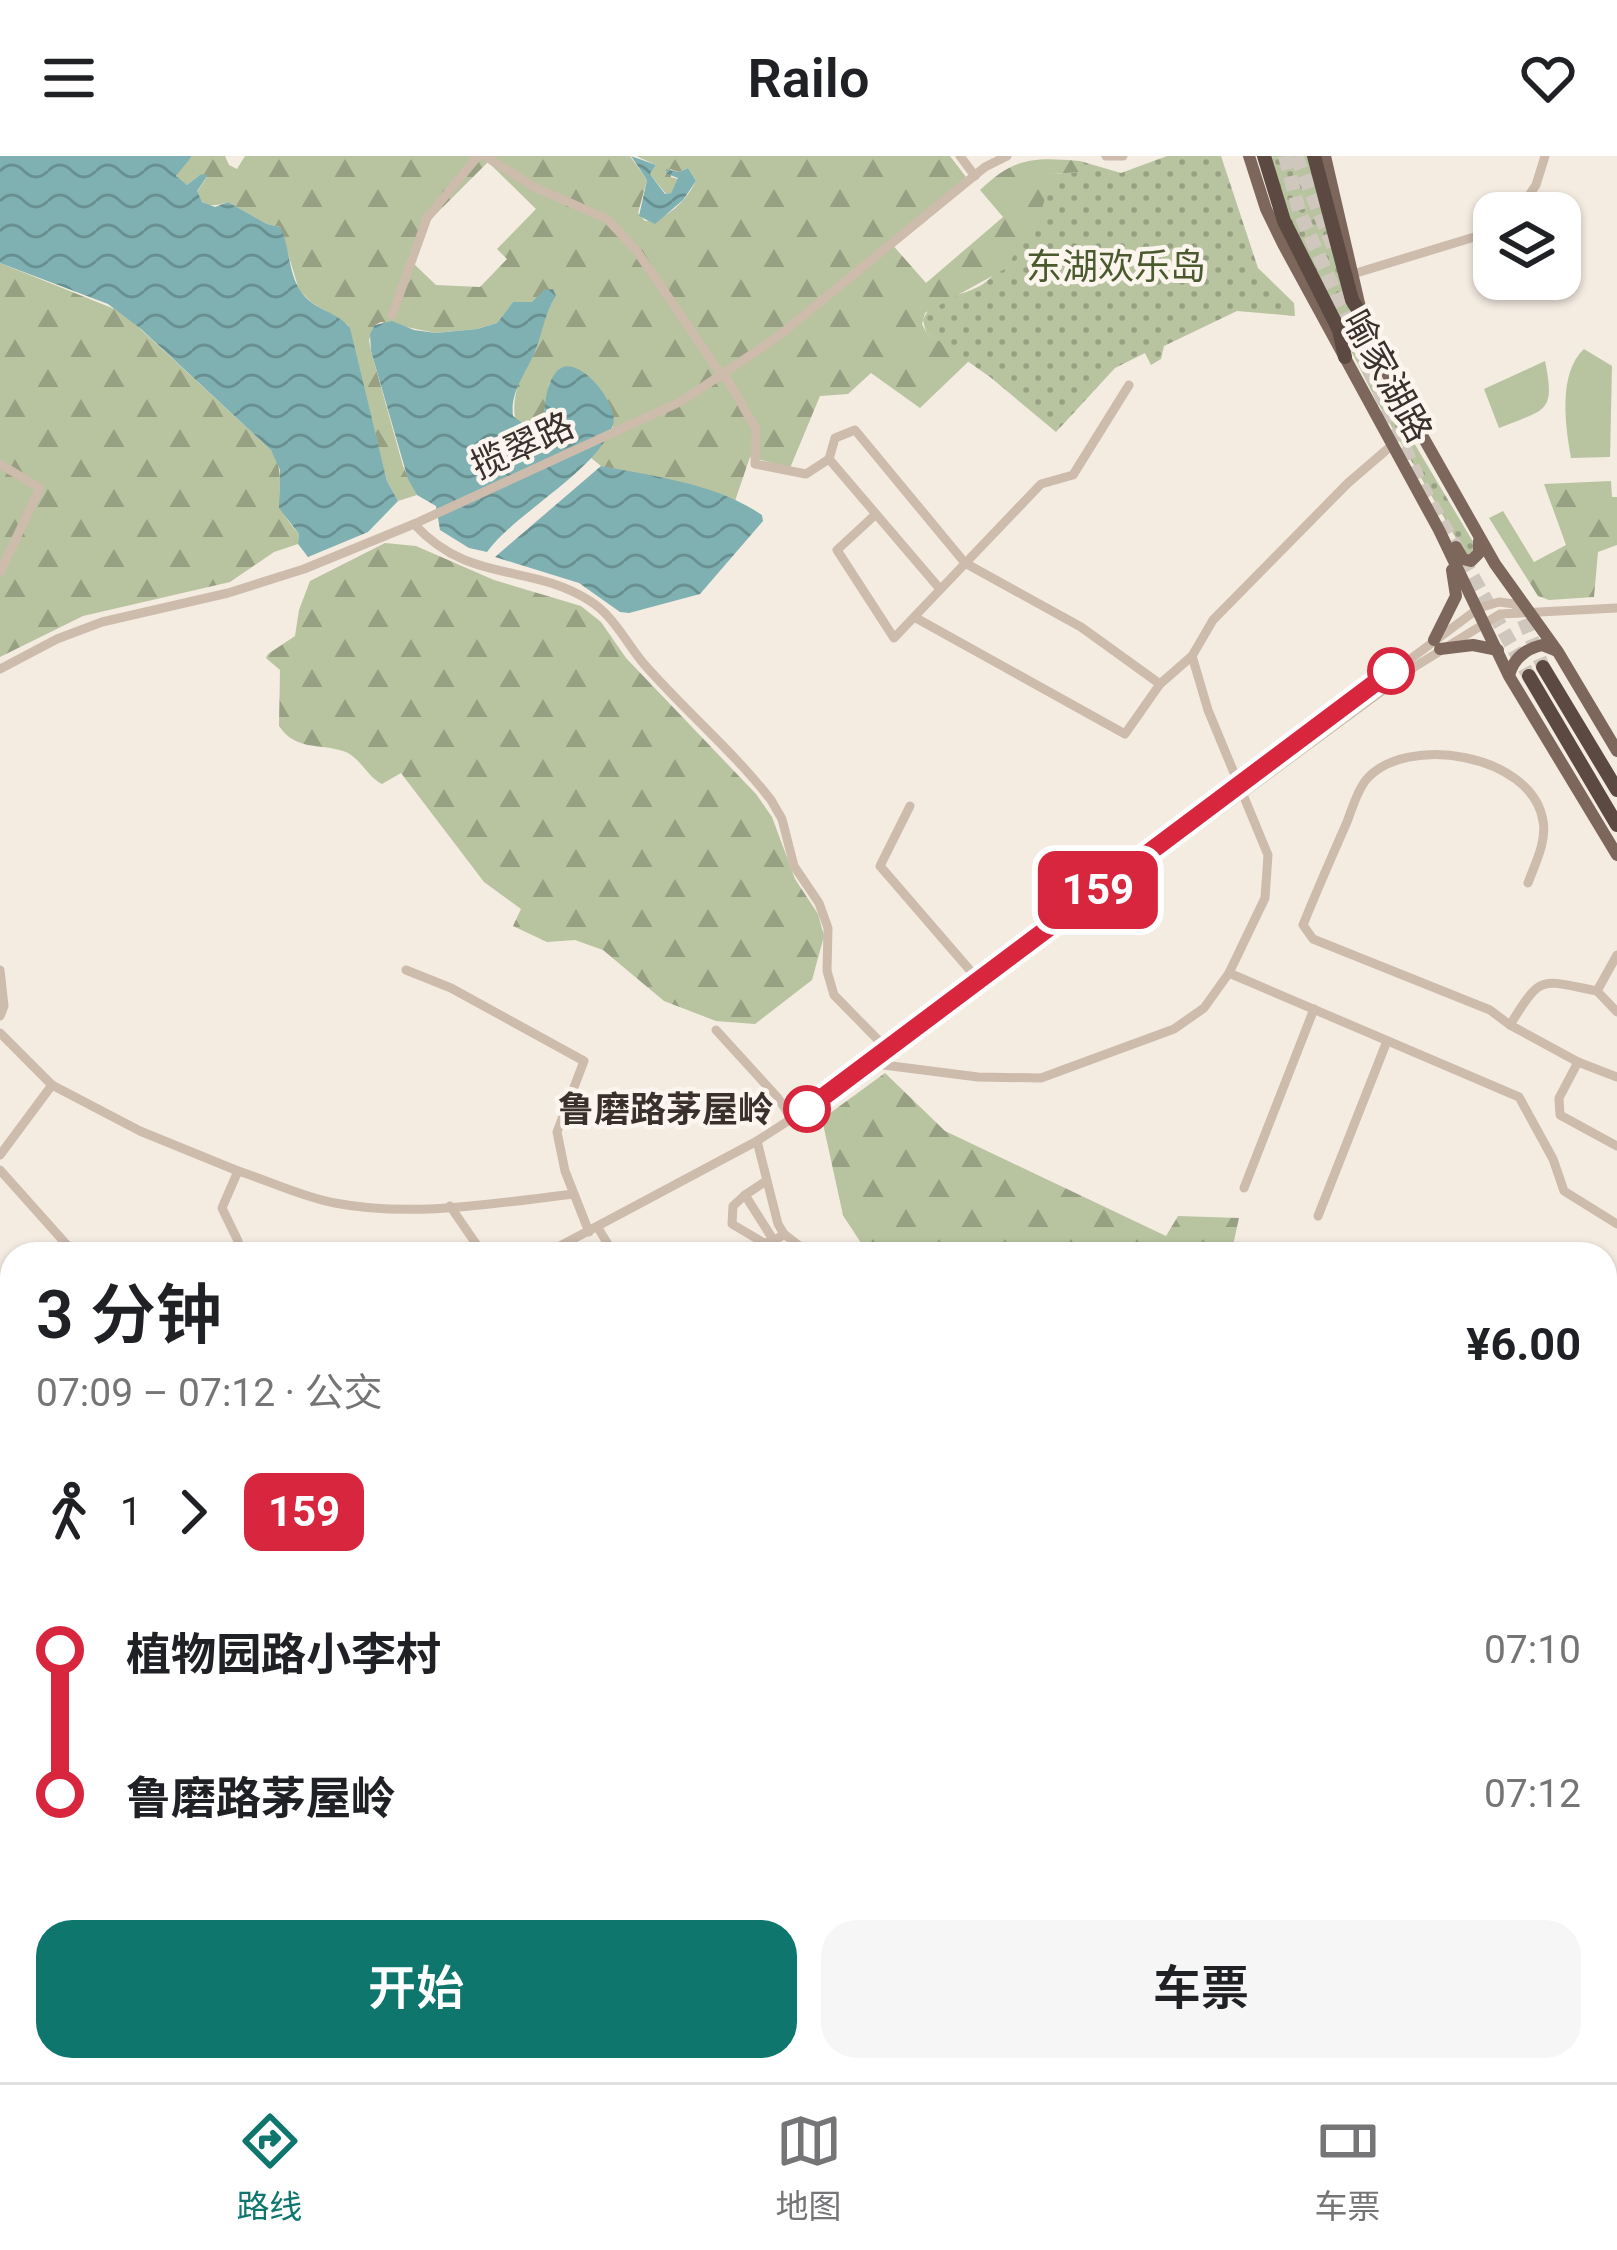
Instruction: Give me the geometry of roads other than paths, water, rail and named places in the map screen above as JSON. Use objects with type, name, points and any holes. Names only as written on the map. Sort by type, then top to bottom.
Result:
[{"type":"highway","points":[[1264,156],[1284,221],[1339,330],[1345,357]]},
{"type":"highway","points":[[1314,156],[1352,300],[1363,316]]},
{"type":"highway","points":[[1543,668],[1617,790]]},
{"type":"highway","points":[[1529,676],[1617,825]]},
{"type":"main road","name":"喻家湖路","points":[[1250,156],[1266,209],[1439,530],[1509,676],[1617,855]]},
{"type":"main road","name":"喻家湖路","points":[[1325,156],[1376,353],[1476,532],[1558,652],[1617,751]]},
{"type":"main road","points":[[1476,532],[1479,553],[1468,562],[1447,533],[1439,530],[1437,539],[1456,587],[1437,645],[1498,650]]},
{"type":"main road","points":[[1509,676],[1515,661],[1539,645],[1558,652]]},
{"type":"street","points":[[392,315],[425,222],[482,156],[532,186],[607,219],[636,250],[756,429],[755,464],[802,475],[812,472],[829,459],[835,438],[855,430],[965,563],[1081,627],[1160,684]]},
{"type":"street","points":[[960,156],[975,176]]},
{"type":"street","name":"揽翠路","points":[[0,669],[80,629],[270,581],[414,524],[630,425],[724,376],[975,176],[1007,156]]},
{"type":"street","points":[[1106,156],[1123,156]]},
{"type":"street","points":[[1531,192],[1545,156]]},
{"type":"street","points":[[1353,274],[1473,238]]},
{"type":"street","points":[[876,514],[837,550],[894,638],[1044,482],[1073,475],[1129,386]]},
{"type":"street","points":[[916,618],[1125,734],[1160,684],[1192,656],[1213,620],[1391,446]]},
{"type":"street","points":[[829,459],[940,589]]},
{"type":"street","points":[[0,464],[40,488],[0,572]]},
{"type":"street","points":[[414,524],[440,549],[464,562],[570,591],[608,617],[653,674],[778,810],[794,866],[819,903],[828,928],[827,970],[834,995],[888,1050]]},
{"type":"street","points":[[848,1082],[1482,614],[1617,608]]},
{"type":"street","points":[[876,1064],[978,1077],[1041,1078],[1185,1023],[1204,1008],[1229,973],[1265,898],[1268,855],[1239,791],[1192,656]]},
{"type":"street","points":[[1528,883],[1543,839],[1544,818],[1515,776],[1476,759],[1415,757],[1385,764],[1364,782],[1303,925],[1313,939],[1490,1010],[1578,1062],[1617,1077]]},
{"type":"street","points":[[910,806],[880,866],[981,982]]},
{"type":"street","points":[[1598,991],[1617,956]]},
{"type":"street","points":[[0,970],[4,1006],[0,1016]]},
{"type":"street","points":[[406,970],[451,988],[584,1061],[557,1127],[558,1149],[574,1194],[604,1242]]},
{"type":"street","points":[[1229,973],[1519,1097],[1553,1159],[1564,1191],[1617,1224]]},
{"type":"street","points":[[1510,1025],[1533,988],[1548,982],[1598,991],[1617,1012]]},
{"type":"street","points":[[1244,1188],[1313,1009]]},
{"type":"street","points":[[716,1030],[792,1119]]},
{"type":"street","points":[[0,1033],[52,1085],[140,1131],[330,1202],[377,1209],[574,1194]]},
{"type":"street","points":[[1318,1216],[1388,1041]]},
{"type":"street","points":[[570,1242],[758,1141],[876,1064],[888,1050]]},
{"type":"street","points":[[1578,1062],[1559,1098],[1560,1115],[1617,1146]]},
{"type":"street","points":[[0,1155],[52,1085]]},
{"type":"street","points":[[758,1141],[772,1242]]},
{"type":"street","points":[[0,1170],[64,1242]]},
{"type":"street","points":[[238,1171],[222,1208],[238,1242]]},
{"type":"street","points":[[766,1181],[733,1206],[732,1224],[770,1242]]},
{"type":"street","points":[[745,1195],[771,1242]]},
{"type":"street","points":[[450,1206],[474,1242]]},
{"type":"water","points":[[0,156],[192,156],[176,176],[187,185],[201,174],[208,175],[197,191],[202,202],[215,207],[228,202],[280,227],[302,293],[350,328],[387,481],[398,501],[368,532],[308,557],[298,544],[299,534],[279,508],[280,470],[271,450],[108,304],[0,263]]},
{"type":"water","points":[[631,156],[656,165],[650,174],[665,194],[671,193],[678,178],[666,169],[688,168],[696,181],[683,200],[655,224],[639,216],[647,180]]},
{"type":"water","points":[[553,289],[556,296],[516,391],[513,416],[528,427],[542,424],[550,383],[565,366],[595,382],[610,405],[613,425],[591,458],[487,552],[469,548],[440,530],[436,506],[417,495],[408,479],[370,334],[375,325],[392,321],[436,333],[477,329],[497,323],[513,302],[532,302],[544,290]]},
{"type":"water","points":[[601,466],[705,489],[744,504],[762,515],[763,521],[700,594],[629,613],[620,612],[579,583],[495,557]]},
{"type":"tunnel","points":[[1285,156],[1299,211],[1422,487],[1529,676]]},
{"type":"tunnel","points":[[1296,156],[1335,251]]},
{"type":"tunnel","points":[[1516,600],[1543,667]]},
{"type":"place","name":"鲁磨路茅屋岭","points":[[807,1109]]},
{"type":"park label","name":"东湖欢乐岛","points":[[1116,266]]}]
